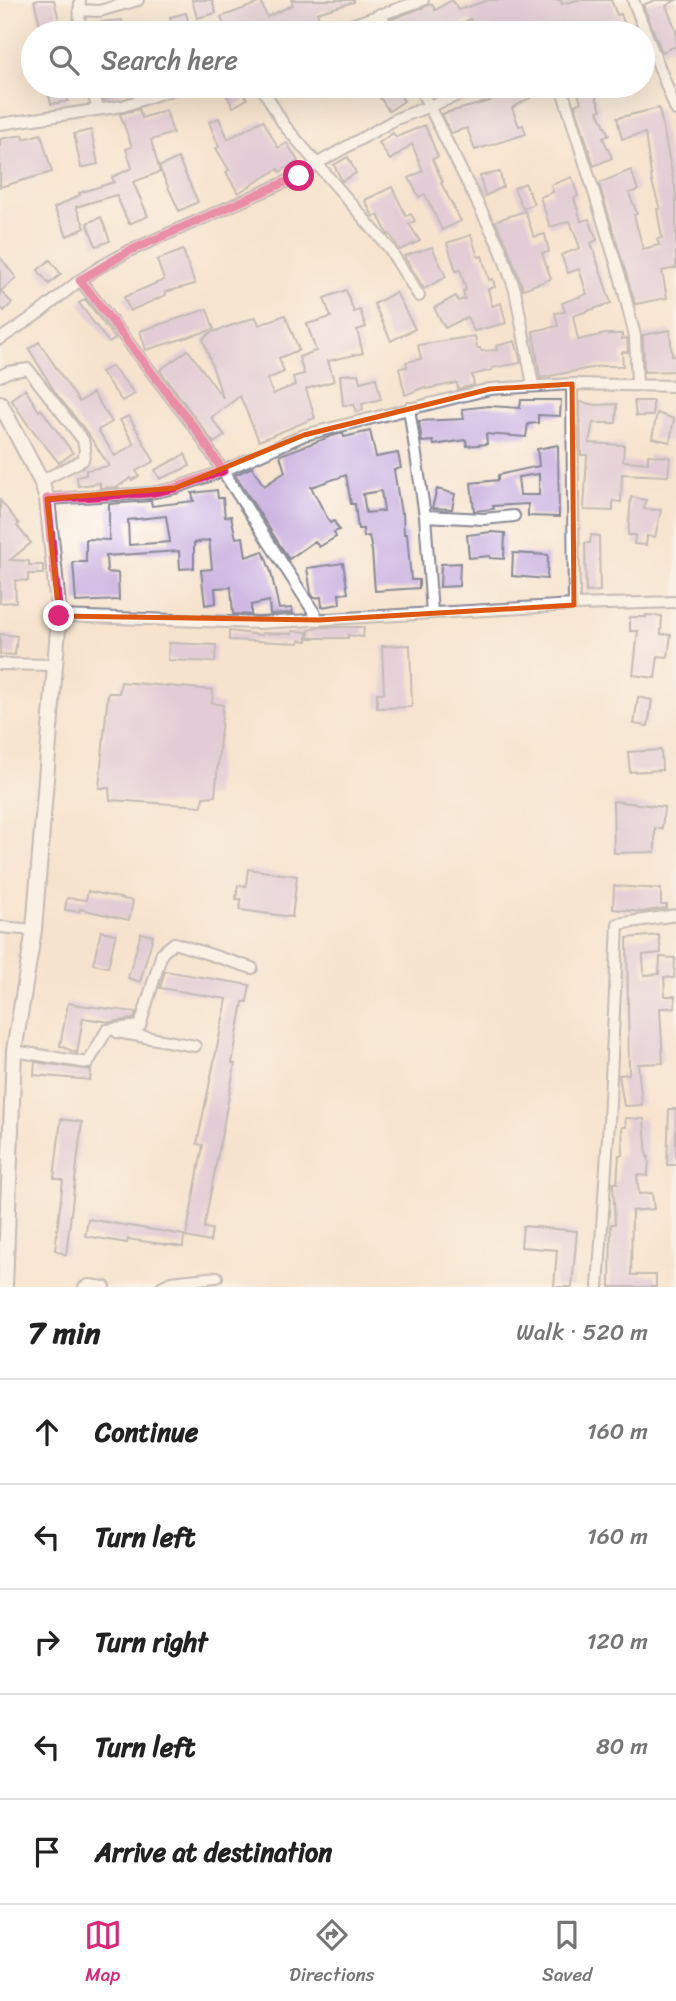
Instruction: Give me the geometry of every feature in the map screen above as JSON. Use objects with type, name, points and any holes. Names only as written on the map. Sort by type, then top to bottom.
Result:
[{"type":"main road","points":[[0,404],[18,433],[47,499],[59,616],[34,930],[14,1051],[5,1287]]},
{"type":"street","points":[[80,5],[99,11],[138,0]]},
{"type":"street","points":[[359,21],[423,0]]},
{"type":"street","points":[[634,0],[640,21]]},
{"type":"street","points":[[380,13],[384,21]]},
{"type":"street","points":[[655,59],[676,110]]},
{"type":"street","points":[[94,98],[99,109]]},
{"type":"street","points":[[0,124],[123,106],[147,98]]},
{"type":"street","points":[[268,98],[284,125],[389,248],[419,296]]},
{"type":"street","points":[[426,98],[500,248],[515,290],[533,385]]},
{"type":"street","points":[[0,339],[39,313],[80,280],[129,251],[299,176],[396,119],[449,98]]},
{"type":"street","points":[[565,98],[620,275],[635,336],[637,385]]},
{"type":"street","points":[[80,280],[197,431],[319,620]]},
{"type":"street","points":[[0,376],[29,369],[83,440],[83,460],[41,481]]},
{"type":"street","points":[[572,384],[574,605]]},
{"type":"street","points":[[47,499],[150,493],[175,488],[223,471],[304,435],[490,389],[572,384],[676,386]]},
{"type":"street","points":[[409,408],[425,516],[432,613]]},
{"type":"street","points":[[425,516],[484,519],[514,516]]},
{"type":"street","points":[[59,616],[258,623],[574,605],[676,602]]},
{"type":"street","points":[[0,664],[54,665]]},
{"type":"street","points":[[597,1287],[609,1122],[618,924],[676,915]]},
{"type":"street","points":[[0,927],[34,930]]},
{"type":"street","points":[[107,1030],[140,1026],[162,953],[174,943],[252,968]]},
{"type":"street","points":[[14,1051],[88,1063],[107,1030]]},
{"type":"street","points":[[107,1030],[195,1046]]},
{"type":"street","points":[[161,1287],[171,1282],[216,1277]]},
{"type":"street","points":[[84,1287],[105,1287]]},
{"type":"highlighted area","points":[[572,384],[574,605],[319,620],[59,616],[47,499],[175,488],[304,435],[490,389]]},
{"type":"building","points":[[54,0],[59,21],[39,21],[34,1]]},
{"type":"building","points":[[192,0],[212,0],[216,13],[197,18]]},
{"type":"building","points":[[291,0],[354,0],[317,13],[320,21],[222,21],[221,17],[261,2],[267,17],[293,5]]},
{"type":"building","points":[[452,0],[458,10],[489,0],[561,0],[562,4],[577,0],[611,0],[617,15],[621,14],[623,21],[392,19],[432,4],[435,10]]},
{"type":"building","points":[[655,0],[676,0],[666,6],[676,30],[676,46],[662,52],[655,35],[655,21],[649,21],[643,5]]},
{"type":"building","points":[[186,13],[188,21],[171,21],[170,17]]},
{"type":"building","points":[[50,98],[67,98],[68,101],[51,104]]},
{"type":"building","points":[[228,98],[247,98],[247,99],[233,107]]},
{"type":"building","points":[[380,98],[402,98],[404,101],[389,111]]},
{"type":"building","points":[[489,98],[530,98],[512,108],[519,126],[523,125],[526,134],[475,150],[467,128],[451,133],[442,114],[490,101]]},
{"type":"building","points":[[580,98],[596,98],[601,110],[598,111],[609,135],[603,138],[612,158],[594,166],[575,105],[581,102]]},
{"type":"building","points":[[659,108],[676,193],[676,268],[662,271],[667,298],[635,304],[599,183],[631,170],[638,190],[629,193],[637,214],[634,215],[643,249],[659,245],[657,239],[662,238],[657,209],[660,209],[652,182],[645,133],[622,139],[617,118]]},
{"type":"building","points":[[139,109],[142,118],[166,110],[173,133],[151,140],[160,172],[133,182],[148,216],[129,224],[116,195],[76,207],[85,228],[67,236],[54,208],[80,195],[79,193],[114,182],[112,177],[132,168],[126,149],[132,147],[120,114]]},
{"type":"building","points":[[219,118],[228,139],[263,120],[278,148],[287,143],[298,161],[280,172],[278,169],[238,193],[216,148],[219,147],[209,122]]},
{"type":"building","points":[[425,125],[438,157],[432,159],[443,182],[441,183],[461,221],[442,230],[425,194],[419,197],[409,178],[423,171],[412,144],[390,160],[379,143],[393,133],[396,137]]},
{"type":"building","points":[[91,130],[98,164],[81,168],[74,134]]},
{"type":"building","points":[[41,134],[52,172],[0,187],[0,139],[23,135],[24,139]]},
{"type":"building","points":[[348,157],[356,173],[342,181],[334,165]]},
{"type":"building","points":[[178,158],[198,202],[179,211],[159,167]]},
{"type":"building","points":[[500,172],[503,187],[485,196],[480,176]]},
{"type":"building","points":[[572,177],[578,196],[574,198],[581,221],[589,219],[597,240],[591,243],[611,303],[573,316],[578,340],[605,334],[622,334],[622,339],[627,338],[628,352],[622,352],[623,366],[601,366],[540,378],[533,331],[558,326],[555,313],[565,312],[562,303],[587,294],[579,269],[568,273],[561,255],[580,248],[570,221],[550,227],[540,197],[553,192],[551,185]]},
{"type":"building","points":[[525,183],[534,204],[523,209],[514,188]]},
{"type":"building","points":[[392,187],[406,216],[411,214],[415,221],[409,224],[420,241],[400,250],[390,234],[388,235],[378,215],[373,217],[365,200]]},
{"type":"building","points":[[525,211],[534,237],[545,234],[549,252],[542,253],[551,279],[523,289],[495,221]]},
{"type":"building","points":[[101,217],[110,241],[96,246],[87,223]]},
{"type":"building","points":[[471,235],[478,257],[482,256],[489,280],[493,279],[495,287],[488,289],[492,306],[501,303],[506,323],[474,331],[467,317],[445,328],[434,308],[456,296],[458,301],[465,299],[463,291],[466,290],[460,269],[456,271],[447,243]]},
{"type":"building","points":[[432,247],[446,277],[424,289],[404,256]]},
{"type":"building","points":[[183,250],[195,284],[165,292],[166,295],[130,311],[124,297],[164,280],[157,260]]},
{"type":"building","points":[[0,257],[16,278],[1,291],[12,303],[4,311],[0,306]]},
{"type":"building","points":[[50,260],[61,274],[49,284],[38,270]]},
{"type":"building","points":[[346,290],[354,312],[360,310],[366,327],[357,330],[363,353],[328,361],[334,381],[306,389],[315,418],[259,441],[240,396],[211,418],[225,435],[214,443],[160,370],[188,350],[223,398],[203,339],[210,333],[256,317],[259,325],[285,315],[299,350],[279,358],[284,372],[267,379],[273,394],[295,385],[293,377],[304,374],[299,357],[316,351],[307,324],[331,317],[324,298]]},
{"type":"building","points":[[396,292],[415,329],[391,341],[374,304]]},
{"type":"building","points":[[85,299],[115,339],[109,343],[79,303]]},
{"type":"building","points":[[207,309],[214,329],[146,350],[140,331]]},
{"type":"building","points":[[670,330],[672,356],[676,356],[676,371],[644,372],[643,335]]},
{"type":"building","points":[[475,336],[477,348],[481,351],[497,350],[496,346],[515,341],[521,363],[472,375],[474,385],[458,389],[457,383],[426,389],[425,387],[405,395],[399,368],[407,367],[406,362],[421,359],[418,345]]},
{"type":"building","points":[[39,342],[79,402],[93,393],[112,422],[98,430],[115,456],[134,444],[120,420],[129,416],[154,461],[136,471],[139,476],[117,487],[100,488],[100,483],[78,486],[77,477],[86,475],[86,470],[109,466],[89,435],[55,392],[29,349]]},
{"type":"building","points":[[112,366],[135,394],[122,401],[101,372]]},
{"type":"building","points":[[358,374],[360,382],[376,378],[381,399],[362,404],[363,410],[356,412],[354,405],[343,405],[340,375]]},
{"type":"building","points":[[25,389],[73,453],[59,463],[11,399]]},
{"type":"building","points":[[521,400],[561,400],[560,416],[538,415],[538,423],[528,424],[526,437],[486,434],[487,444],[467,446],[466,440],[434,445],[433,441],[422,442],[419,421],[464,419],[462,409],[489,406],[520,408]]},
{"type":"building","points":[[634,401],[653,401],[653,416],[636,416]]},
{"type":"building","points":[[580,402],[596,405],[617,404],[616,423],[593,423],[589,443],[624,445],[623,461],[648,463],[648,455],[670,457],[668,476],[622,474],[621,502],[613,501],[613,511],[584,510],[587,455],[581,455]]},
{"type":"building","points":[[657,413],[674,419],[670,442],[652,438]]},
{"type":"building","points":[[370,431],[376,457],[398,453],[401,468],[394,470],[403,513],[404,534],[407,534],[411,580],[419,580],[419,588],[375,591],[369,536],[364,537],[363,529],[358,529],[355,504],[351,504],[346,475],[311,487],[330,523],[334,521],[339,530],[334,532],[336,537],[319,547],[315,541],[289,559],[235,475],[252,467],[264,486],[285,472],[280,455],[332,436],[343,433],[344,437]],"holes":[[[381,491],[384,511],[366,513],[363,494]]]},
{"type":"building","points":[[558,445],[559,517],[528,516],[528,504],[493,506],[494,509],[474,511],[471,483],[498,480],[498,475],[539,466],[537,449]],"holes":[[[539,474],[539,495],[520,495],[518,477]]]},
{"type":"building","points":[[185,454],[190,466],[160,479],[155,470]]},
{"type":"building","points":[[437,489],[455,494],[452,509],[432,508]]},
{"type":"building","points":[[217,490],[218,498],[223,498],[225,517],[231,516],[236,538],[243,537],[246,557],[263,551],[271,572],[279,609],[292,608],[293,613],[270,614],[269,601],[251,605],[251,615],[233,614],[231,587],[215,588],[216,603],[205,605],[201,570],[212,569],[209,540],[194,543],[194,568],[180,569],[179,551],[106,556],[107,572],[118,573],[119,600],[76,602],[73,562],[86,562],[86,539],[109,540],[109,504],[151,501],[152,506],[194,501],[192,493]],"holes":[[[166,516],[170,542],[129,545],[128,520]]]},
{"type":"building","points":[[631,497],[646,500],[644,509],[661,510],[655,537],[647,536],[646,545],[634,544],[635,535],[628,535]]},
{"type":"building","points":[[0,500],[31,543],[10,560],[43,565],[43,574],[28,574],[28,581],[15,580],[16,602],[0,603]]},
{"type":"building","points":[[505,533],[504,559],[490,556],[469,558],[467,535]]},
{"type":"building","points":[[591,535],[599,536],[600,591],[586,592],[585,543],[590,543]]},
{"type":"building","points":[[513,553],[548,555],[547,579],[512,576]]},
{"type":"building","points":[[343,563],[348,593],[339,594],[340,604],[322,607],[321,597],[314,598],[311,593],[307,568]]},
{"type":"building","points":[[460,563],[459,586],[440,587],[441,564]]},
{"type":"building","points":[[662,616],[661,634],[671,635],[668,657],[658,656],[655,678],[633,675],[638,631],[630,631],[630,617]]},
{"type":"building","points":[[321,627],[364,627],[363,637],[348,635],[348,638],[309,638],[309,630]]},
{"type":"building","points":[[229,631],[262,635],[307,632],[307,641],[300,640],[299,643],[229,640]]},
{"type":"building","points":[[0,634],[17,636],[15,655],[0,654]]},
{"type":"building","points":[[169,643],[216,645],[215,662],[168,660]]},
{"type":"building","points":[[410,645],[412,707],[377,708],[377,693],[384,693],[382,646]]},
{"type":"building","points":[[121,682],[213,690],[212,703],[223,705],[215,796],[203,797],[202,806],[110,800],[109,788],[99,788],[108,693],[119,693]]},
{"type":"building","points":[[638,697],[652,700],[648,726],[634,724]]},
{"type":"building","points":[[661,750],[662,770],[630,772],[628,752]]},
{"type":"building","points":[[613,801],[664,807],[662,829],[655,828],[655,852],[614,853]]},
{"type":"building","points":[[248,869],[297,876],[292,917],[240,910],[241,899],[236,899],[238,885],[246,886]]},
{"type":"building","points":[[614,886],[661,889],[661,905],[667,905],[667,908],[642,912],[613,909]]},
{"type":"building","points":[[88,891],[133,901],[129,920],[80,909],[79,912],[65,910],[67,898],[86,900]]},
{"type":"building","points":[[101,931],[116,934],[108,967],[93,964]]},
{"type":"building","points":[[141,933],[153,936],[140,982],[128,978]]},
{"type":"building","points":[[659,935],[661,953],[643,955],[644,975],[659,974],[660,957],[675,958],[674,978],[664,977],[665,996],[675,996],[675,1008],[660,1008],[663,1063],[638,1064],[642,1105],[624,1106],[619,1075],[629,1074],[627,938]]},
{"type":"building","points":[[165,971],[250,985],[247,1002],[243,1002],[232,1063],[235,1064],[204,1228],[212,1229],[210,1242],[186,1237],[203,1145],[197,1144],[227,999],[160,988]]},
{"type":"building","points":[[68,1003],[136,1012],[134,1019],[110,1022],[83,1018],[77,1053],[60,1046]]},
{"type":"building","points":[[35,1062],[91,1070],[90,1080],[34,1075]]},
{"type":"building","points":[[669,1109],[676,1109],[676,1165],[667,1165]]},
{"type":"building","points":[[625,1118],[644,1119],[649,1157],[648,1176],[637,1175],[639,1194],[652,1193],[654,1209],[632,1211],[631,1275],[656,1275],[656,1287],[610,1287],[611,1224],[615,1224],[613,1183],[617,1183],[619,1155],[623,1155],[622,1127],[626,1127]]},
{"type":"building","points":[[61,1119],[82,1122],[66,1255],[55,1250],[63,1180],[54,1178]]},
{"type":"building","points":[[88,1219],[184,1235],[183,1247],[128,1239],[127,1243],[85,1236]]},
{"type":"building","points":[[523,1226],[577,1231],[572,1287],[554,1287],[557,1250],[521,1247]]},
{"type":"route","points":[[59,616],[47,499],[150,493],[175,488],[223,471],[197,431],[80,280],[129,251],[299,176]]}]
